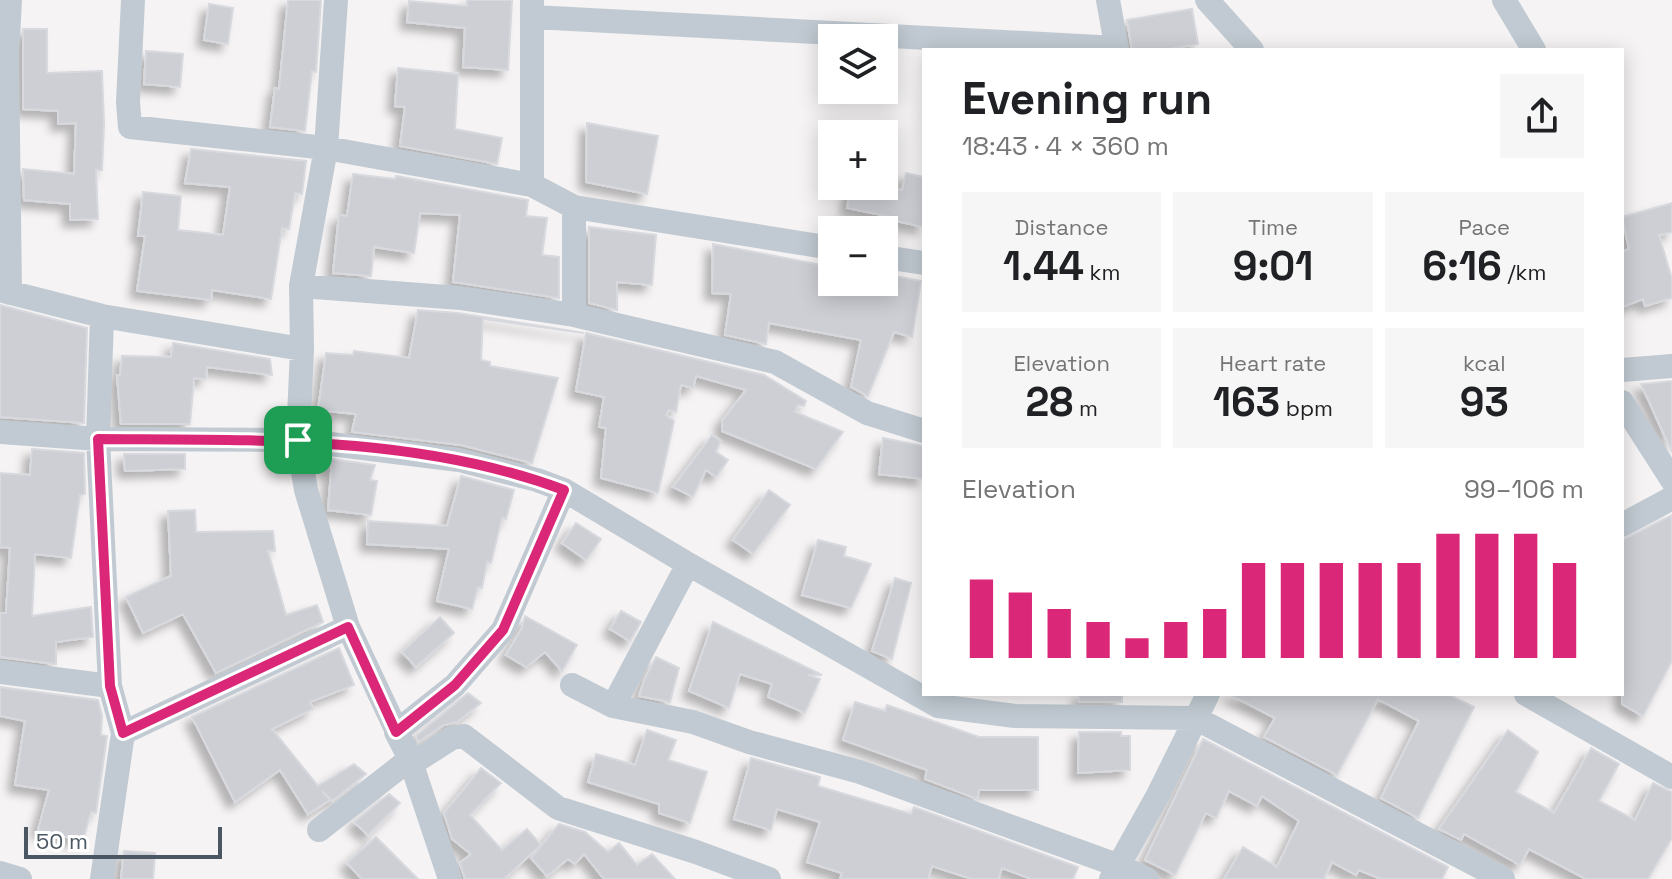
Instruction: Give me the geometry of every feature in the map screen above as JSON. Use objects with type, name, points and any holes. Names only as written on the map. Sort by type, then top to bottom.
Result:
[{"type":"street","points":[[10,0],[5,292],[102,316],[302,349]]},
{"type":"street","points":[[133,0],[128,102],[130,127],[326,148],[532,185],[574,207],[818,246]]},
{"type":"street","points":[[336,0],[326,148],[301,286],[298,440],[306,490],[348,627],[410,759],[450,879]]},
{"type":"street","points":[[1108,0],[1117,48]]},
{"type":"street","points":[[1207,0],[1250,48]]},
{"type":"street","points":[[1504,0],[1533,48]]},
{"type":"street","points":[[532,185],[532,9],[1102,48]]},
{"type":"street","points":[[574,207],[574,315]]},
{"type":"street","points":[[898,259],[922,263]]},
{"type":"street","points":[[301,286],[460,298],[574,315],[775,362],[867,413],[922,430]]},
{"type":"street","points":[[102,316],[98,439],[110,686],[123,733],[102,879]]},
{"type":"street","points":[[1624,370],[1672,366]]},
{"type":"street","points":[[1624,405],[1672,480]]},
{"type":"street","points":[[0,432],[98,439],[298,440],[459,460],[537,480],[564,490],[938,706],[1014,705],[1195,718],[1503,879]]},
{"type":"street","points":[[396,732],[455,685],[503,630],[564,490]]},
{"type":"street","points":[[1624,524],[1672,498]]},
{"type":"street","points":[[613,706],[688,564]]},
{"type":"street","points":[[123,733],[348,627]]},
{"type":"street","points":[[0,672],[110,686]]},
{"type":"street","points":[[572,685],[613,706],[693,722],[749,742],[860,772],[1114,872],[1147,879]]},
{"type":"street","points":[[1114,872],[1158,795],[1207,696]]},
{"type":"street","points":[[1530,696],[1672,777]]},
{"type":"street","points":[[410,759],[416,761],[452,738],[464,736],[558,808],[769,879]]},
{"type":"street","points":[[319,830],[410,759]]},
{"type":"street","points":[[0,873],[20,879]]},
{"type":"building","points":[[288,0],[321,0],[316,72],[312,71],[305,131],[270,127],[275,88],[279,89]]},
{"type":"building","points":[[467,0],[512,0],[508,70],[463,67],[465,28],[407,22],[409,1],[467,6]]},
{"type":"building","points":[[209,4],[233,8],[228,44],[204,40]]},
{"type":"building","points":[[1192,9],[1198,44],[1175,48],[1132,48],[1127,20]]},
{"type":"building","points":[[23,29],[47,29],[47,73],[102,71],[104,124],[102,170],[96,170],[98,219],[70,220],[70,204],[24,200],[23,169],[74,174],[76,123],[58,124],[58,111],[23,109]]},
{"type":"building","points":[[146,51],[183,54],[180,87],[144,84]]},
{"type":"building","points":[[398,68],[458,74],[455,129],[502,138],[497,164],[400,146],[405,107],[395,106]]},
{"type":"building","points":[[587,123],[658,136],[647,194],[586,182]]},
{"type":"building","points":[[191,149],[306,161],[302,194],[295,193],[289,229],[282,228],[271,299],[212,290],[211,300],[137,291],[145,236],[138,236],[143,192],[181,196],[178,230],[223,235],[230,187],[185,183]]},
{"type":"building","points":[[906,173],[922,177],[922,227],[898,221],[898,216],[847,208],[848,200],[898,200],[898,189],[902,190]]},
{"type":"building","points":[[353,174],[395,179],[396,176],[528,200],[526,216],[547,218],[542,255],[559,257],[559,298],[453,282],[460,215],[420,213],[414,253],[374,247],[371,276],[333,273],[339,215],[347,216]]},
{"type":"building","points":[[1672,203],[1672,232],[1659,235],[1672,279],[1672,298],[1645,306],[1643,299],[1624,306],[1624,251],[1629,249],[1624,216]]},
{"type":"building","points":[[589,227],[656,235],[652,285],[617,282],[617,310],[589,303]]},
{"type":"building","points":[[713,244],[818,264],[818,296],[898,296],[898,277],[921,281],[912,337],[894,332],[868,396],[851,387],[861,340],[769,323],[766,344],[725,335],[731,294],[712,293]]},
{"type":"building","points":[[0,305],[87,328],[84,423],[0,417]]},
{"type":"building","points":[[418,310],[458,313],[584,333],[483,319],[481,360],[490,362],[490,366],[558,378],[532,463],[461,445],[352,432],[356,414],[318,410],[326,353],[353,355],[354,351],[409,358]]},
{"type":"building","points":[[586,333],[764,375],[806,401],[804,406],[798,405],[795,412],[843,432],[816,469],[722,431],[722,421],[746,390],[696,376],[693,388],[681,385],[676,412],[669,410],[666,415],[674,421],[658,493],[601,478],[606,428],[599,427],[604,397],[576,391]]},
{"type":"building","points":[[173,343],[270,359],[272,375],[207,367],[206,379],[194,378],[190,424],[121,424],[117,375],[120,375],[122,356],[171,357]]},
{"type":"building","points":[[1672,381],[1672,452],[1641,384]]},
{"type":"building","points":[[712,435],[721,441],[716,452],[728,460],[716,477],[706,470],[693,497],[673,487]]},
{"type":"building","points":[[883,438],[922,446],[922,479],[879,474]]},
{"type":"building","points":[[32,449],[84,453],[85,494],[80,495],[71,558],[35,554],[32,616],[91,607],[93,637],[56,642],[56,664],[0,657],[0,613],[6,613],[10,548],[0,547],[0,473],[30,475]]},
{"type":"building","points":[[124,454],[185,454],[185,469],[125,471]]},
{"type":"building","points":[[332,459],[375,465],[370,480],[377,481],[371,515],[328,510]]},
{"type":"building","points":[[461,476],[514,490],[506,519],[502,518],[491,563],[487,562],[482,588],[478,587],[472,609],[437,601],[449,549],[367,544],[368,521],[447,526]]},
{"type":"building","points":[[769,490],[790,505],[753,554],[733,540]]},
{"type":"building","points":[[195,510],[196,532],[273,531],[275,551],[268,551],[286,615],[317,605],[323,622],[216,673],[183,614],[143,633],[126,597],[171,576],[168,511]]},
{"type":"building","points":[[1672,515],[1672,661],[1643,716],[1622,704],[1624,539]]},
{"type":"building","points":[[576,523],[601,539],[586,560],[562,543]]},
{"type":"building","points":[[818,540],[846,547],[844,556],[871,564],[851,608],[802,595]]},
{"type":"building","points":[[895,578],[911,583],[892,659],[872,651]]},
{"type":"building","points":[[621,611],[641,622],[630,641],[610,629]]},
{"type":"building","points":[[525,616],[577,645],[562,671],[545,652],[526,667],[506,655],[522,628]]},
{"type":"building","points":[[440,617],[454,633],[416,667],[402,652]]},
{"type":"building","points":[[713,622],[822,675],[808,675],[820,679],[805,713],[768,697],[772,684],[740,674],[729,708],[689,691]]},
{"type":"building","points":[[339,648],[354,685],[310,702],[313,709],[272,729],[318,786],[354,764],[366,774],[332,801],[322,791],[330,800],[308,814],[280,770],[235,802],[192,717]]},
{"type":"building","points":[[656,657],[679,668],[670,702],[639,696]]},
{"type":"building","points":[[0,687],[98,700],[102,715],[101,735],[107,736],[96,813],[91,812],[83,841],[38,830],[49,790],[15,785],[25,721],[0,716]]},
{"type":"building","points":[[468,693],[481,703],[457,722],[444,725],[418,742],[416,736]]},
{"type":"building","points":[[1079,696],[1122,696],[1122,702],[1079,702]]},
{"type":"building","points":[[1233,696],[1451,696],[1474,707],[1418,818],[1381,798],[1419,721],[1378,699],[1337,775],[1264,737],[1275,718]]},
{"type":"building","points":[[855,702],[885,711],[887,705],[979,737],[1038,737],[1038,790],[979,790],[977,799],[925,779],[927,770],[843,740]]},
{"type":"building","points":[[647,730],[676,740],[668,760],[707,772],[690,823],[659,813],[659,804],[588,782],[596,754],[635,765]]},
{"type":"building","points":[[1508,730],[1538,752],[1516,792],[1554,813],[1591,748],[1619,764],[1599,801],[1635,820],[1653,783],[1672,792],[1672,838],[1648,879],[1586,879],[1529,849],[1520,865],[1464,834],[1461,840],[1439,829]]},
{"type":"building","points":[[1079,732],[1121,732],[1121,736],[1130,736],[1130,770],[1078,773]]},
{"type":"building","points":[[1203,739],[1448,867],[1442,879],[1381,879],[1359,870],[1356,875],[1332,862],[1324,879],[1224,879],[1243,847],[1277,867],[1299,821],[1262,796],[1257,806],[1229,791],[1216,818],[1206,813],[1175,875],[1145,860]]},
{"type":"building","points":[[751,758],[820,777],[818,786],[911,814],[914,807],[1078,867],[1073,879],[1031,879],[1002,868],[998,879],[972,879],[932,866],[928,879],[840,879],[842,873],[807,862],[820,822],[777,809],[771,830],[734,819]]},
{"type":"building","points":[[481,768],[501,783],[470,815],[502,850],[527,829],[541,845],[504,879],[465,879],[460,863],[471,854],[452,839],[444,813]]},
{"type":"building","points":[[389,794],[400,803],[368,835],[354,822]]},
{"type":"building","points":[[559,824],[585,832],[608,852],[619,843],[637,865],[652,854],[675,879],[604,879],[584,854],[575,864],[568,859],[547,876],[531,858]]},
{"type":"building","points":[[376,837],[418,879],[362,879],[347,863]]},
{"type":"building","points":[[124,851],[155,853],[153,879],[121,879]]},
{"type":"route","points":[[98,439],[298,440],[459,460],[564,490],[503,630],[455,685],[396,732],[348,627],[123,733],[110,686],[98,439]]}]
